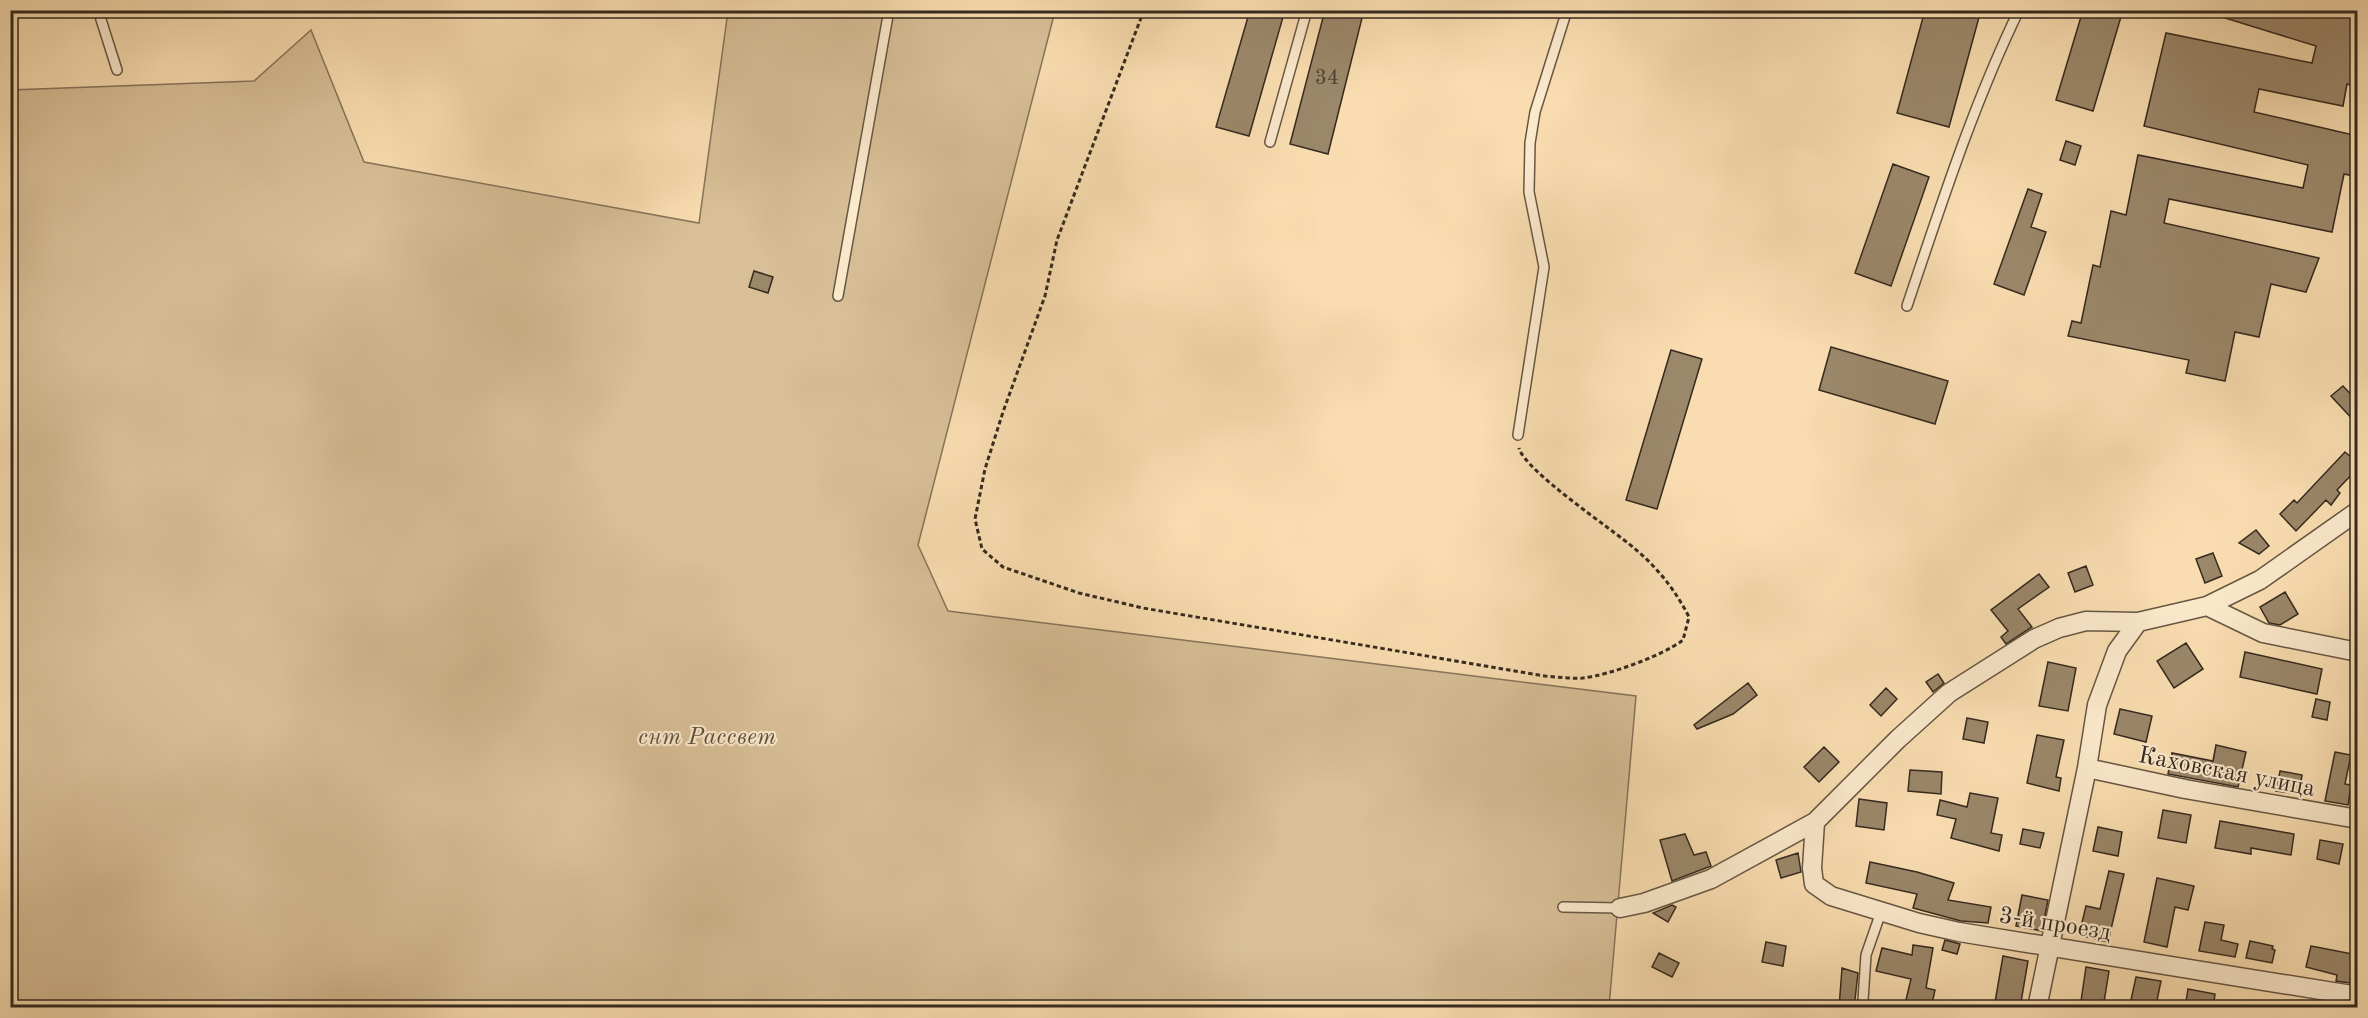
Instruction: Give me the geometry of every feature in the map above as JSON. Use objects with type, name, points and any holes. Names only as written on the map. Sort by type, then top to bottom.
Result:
[{"type":"street","points":[[1620,908],[1644,903],[1711,879],[1815,822],[1931,708],[1959,685],[2000,659],[2059,628],[2086,621],[2138,622],[2207,606],[2260,580],[2358,511]]},
{"type":"street","points":[[2207,606],[2263,633],[2358,652]]},
{"type":"street","points":[[2037,1008],[2087,768],[2097,705],[2105,678],[2117,651],[2138,622]]},
{"type":"street","name":"Каховская улица","points":[[2087,768],[2185,789],[2358,819]]},
{"type":"street","name":"3-й проезд","points":[[1815,822],[1812,868],[1814,884],[1831,896],[1881,912],[1959,932],[2358,996]]},
{"type":"lane","points":[[98,10],[117,70]]},
{"type":"lane","points":[[838,296],[890,10]]},
{"type":"lane","points":[[1270,142],[1307,10]]},
{"type":"lane","points":[[1518,435],[1544,267],[1530,192],[1530,142],[1535,112],[1567,10]]},
{"type":"lane","points":[[1907,306],[1954,164],[1996,58],[2019,10]]},
{"type":"lane","points":[[1563,907],[1620,908]]},
{"type":"lane","points":[[1863,1000],[1866,955],[1881,912]]},
{"type":"path","points":[[1144,10],[1057,240],[1045,296],[985,469],[975,519],[982,549],[990,558],[1020,575],[1079,593],[1143,608],[1545,676],[1583,678],[1597,675],[1676,645],[1686,633],[1689,617],[1676,593],[1636,549],[1525,459],[1520,452],[1518,435]]},
{"type":"green space","name":"снт Рассвет","points":[[728,11],[1055,11],[918,545],[948,611],[1636,696],[1609,1007],[11,1007],[10,90],[254,81],[311,30],[364,162],[699,223]]},
{"type":"building","points":[[1250,10],[1285,10],[1249,136],[1216,127]]},
{"type":"building","points":[[1325,10],[1364,10],[1328,154],[1290,144]]},
{"type":"building","points":[[1925,10],[1981,10],[1949,127],[1897,113]]},
{"type":"building","points":[[2083,10],[2123,10],[2093,111],[2056,100]]},
{"type":"building","points":[[2212,10],[2358,13],[2358,87],[2347,84],[2343,106],[2259,89],[2254,112],[2358,136],[2358,177],[2344,174],[2332,232],[2169,199],[2164,223],[2319,258],[2306,292],[2271,284],[2259,337],[2235,332],[2225,381],[2186,373],[2189,360],[2068,336],[2072,321],[2081,323],[2093,265],[2100,267],[2111,211],[2126,215],[2138,155],[2303,188],[2308,165],[2144,126],[2166,33],[2312,63],[2316,46],[2212,14]]},
{"type":"building","points":[[2066,141],[2081,146],[2075,165],[2060,160]]},
{"type":"building","points":[[1893,164],[1929,177],[1891,286],[1855,273]]},
{"type":"building","points":[[2028,189],[2042,194],[2031,227],[2046,232],[2024,295],[1994,284]]},
{"type":"building","points":[[754,271],[773,277],[768,293],[749,287]]},
{"type":"building","points":[[1831,347],[1948,381],[1935,424],[1819,390]]},
{"type":"building","points":[[1671,350],[1702,359],[1657,509],[1626,500]]},
{"type":"building","points":[[2343,386],[2358,402],[2358,425],[2331,396]]},
{"type":"building","points":[[2345,452],[2358,463],[2358,468],[2337,490],[2340,493],[2331,505],[2326,500],[2296,531],[2280,514],[2294,500],[2297,503]]},
{"type":"building","points":[[2256,530],[2269,546],[2259,554],[2239,543]]},
{"type":"building","points":[[2213,553],[2222,576],[2205,583],[2196,559]]},
{"type":"building","points":[[2086,566],[2093,585],[2075,592],[2068,573]]},
{"type":"building","points":[[2039,574],[2049,587],[2018,609],[2032,627],[2006,644],[2001,637],[2008,631],[1991,610]]},
{"type":"building","points":[[2285,592],[2298,614],[2280,625],[2269,623],[2260,607]]},
{"type":"building","points":[[2186,643],[2203,669],[2174,688],[2157,661]]},
{"type":"building","points":[[2245,652],[2322,669],[2317,694],[2240,677]]},
{"type":"building","points":[[2048,662],[2076,668],[2068,711],[2039,706]]},
{"type":"building","points":[[1938,674],[1944,683],[1933,692],[1926,682]]},
{"type":"building","points":[[1748,683],[1757,695],[1733,714],[1697,729],[1694,725]]},
{"type":"building","points":[[1886,688],[1897,699],[1881,716],[1870,705]]},
{"type":"building","points":[[2316,699],[2330,702],[2327,720],[2312,717]]},
{"type":"building","points":[[2120,709],[2152,716],[2146,742],[2114,734]]},
{"type":"building","points":[[1967,718],[1988,722],[1984,743],[1963,739]]},
{"type":"building","points":[[2037,735],[2064,740],[2056,777],[2061,778],[2059,791],[2027,783]]},
{"type":"building","points":[[2216,745],[2246,752],[2238,787],[2168,774],[2172,753],[2213,761]]},
{"type":"building","points":[[1824,747],[1839,762],[1819,782],[1804,767]]},
{"type":"building","points":[[2335,752],[2351,755],[2345,784],[2351,785],[2348,805],[2325,801]]},
{"type":"building","points":[[1910,770],[1942,772],[1941,794],[1908,791]]},
{"type":"building","points":[[2280,771],[2302,775],[2299,794],[2276,791]]},
{"type":"building","points":[[1970,793],[1998,798],[1991,833],[2002,835],[1999,851],[1951,838],[1956,819],[1937,815],[1940,800],[1967,807]]},
{"type":"building","points":[[1859,799],[1887,803],[1884,830],[1856,826]]},
{"type":"building","points":[[2163,810],[2191,815],[2186,843],[2158,838]]},
{"type":"building","points":[[2220,821],[2294,834],[2291,855],[2251,848],[2251,854],[2215,848]]},
{"type":"building","points":[[2098,827],[2122,832],[2118,856],[2093,851]]},
{"type":"building","points":[[2023,829],[2044,833],[2040,848],[2020,844]]},
{"type":"building","points":[[1685,834],[1694,855],[1706,852],[1711,866],[1672,881],[1660,840]]},
{"type":"building","points":[[2320,840],[2343,844],[2339,864],[2317,859]]},
{"type":"building","points":[[1798,853],[1801,872],[1781,878],[1776,860]]},
{"type":"building","points":[[1870,862],[1954,883],[1948,900],[1991,907],[1988,923],[1961,921],[1913,908],[1917,894],[1866,883]]},
{"type":"building","points":[[2109,871],[2124,874],[2108,942],[2079,935],[2086,906],[2100,909]]},
{"type":"building","points":[[2157,878],[2194,886],[2188,910],[2175,907],[2167,947],[2144,942]]},
{"type":"building","points":[[2022,895],[2048,900],[2042,931],[2016,926]]},
{"type":"building","points":[[1672,905],[1676,907],[1668,922],[1653,913]]},
{"type":"building","points":[[2205,922],[2224,925],[2221,940],[2238,944],[2235,957],[2199,951]]},
{"type":"building","points":[[1945,940],[1960,944],[1957,954],[1942,950]]},
{"type":"building","points":[[2250,941],[2273,946],[2272,949],[2275,950],[2272,963],[2246,958]]},
{"type":"building","points":[[1766,942],[1786,946],[1783,966],[1762,962]]},
{"type":"building","points":[[1913,945],[1933,948],[1926,988],[1935,990],[1931,1008],[1904,1008],[1911,979],[1876,971],[1882,948],[1912,955]]},
{"type":"building","points":[[2311,946],[2358,955],[2358,979],[2351,978],[2350,983],[2336,981],[2337,975],[2306,967]]},
{"type":"building","points":[[1659,953],[1679,963],[1672,977],[1652,967]]},
{"type":"building","points":[[2003,956],[2028,961],[2020,1008],[1994,1008]]},
{"type":"building","points":[[2086,967],[2109,971],[2103,1008],[2080,1008]]},
{"type":"building","points":[[1842,968],[1858,973],[1854,1008],[1839,1008]]},
{"type":"building","points":[[2136,977],[2161,981],[2156,1005],[2131,1000]]},
{"type":"building","points":[[2188,989],[2215,994],[2213,1008],[2185,1008]]}]
